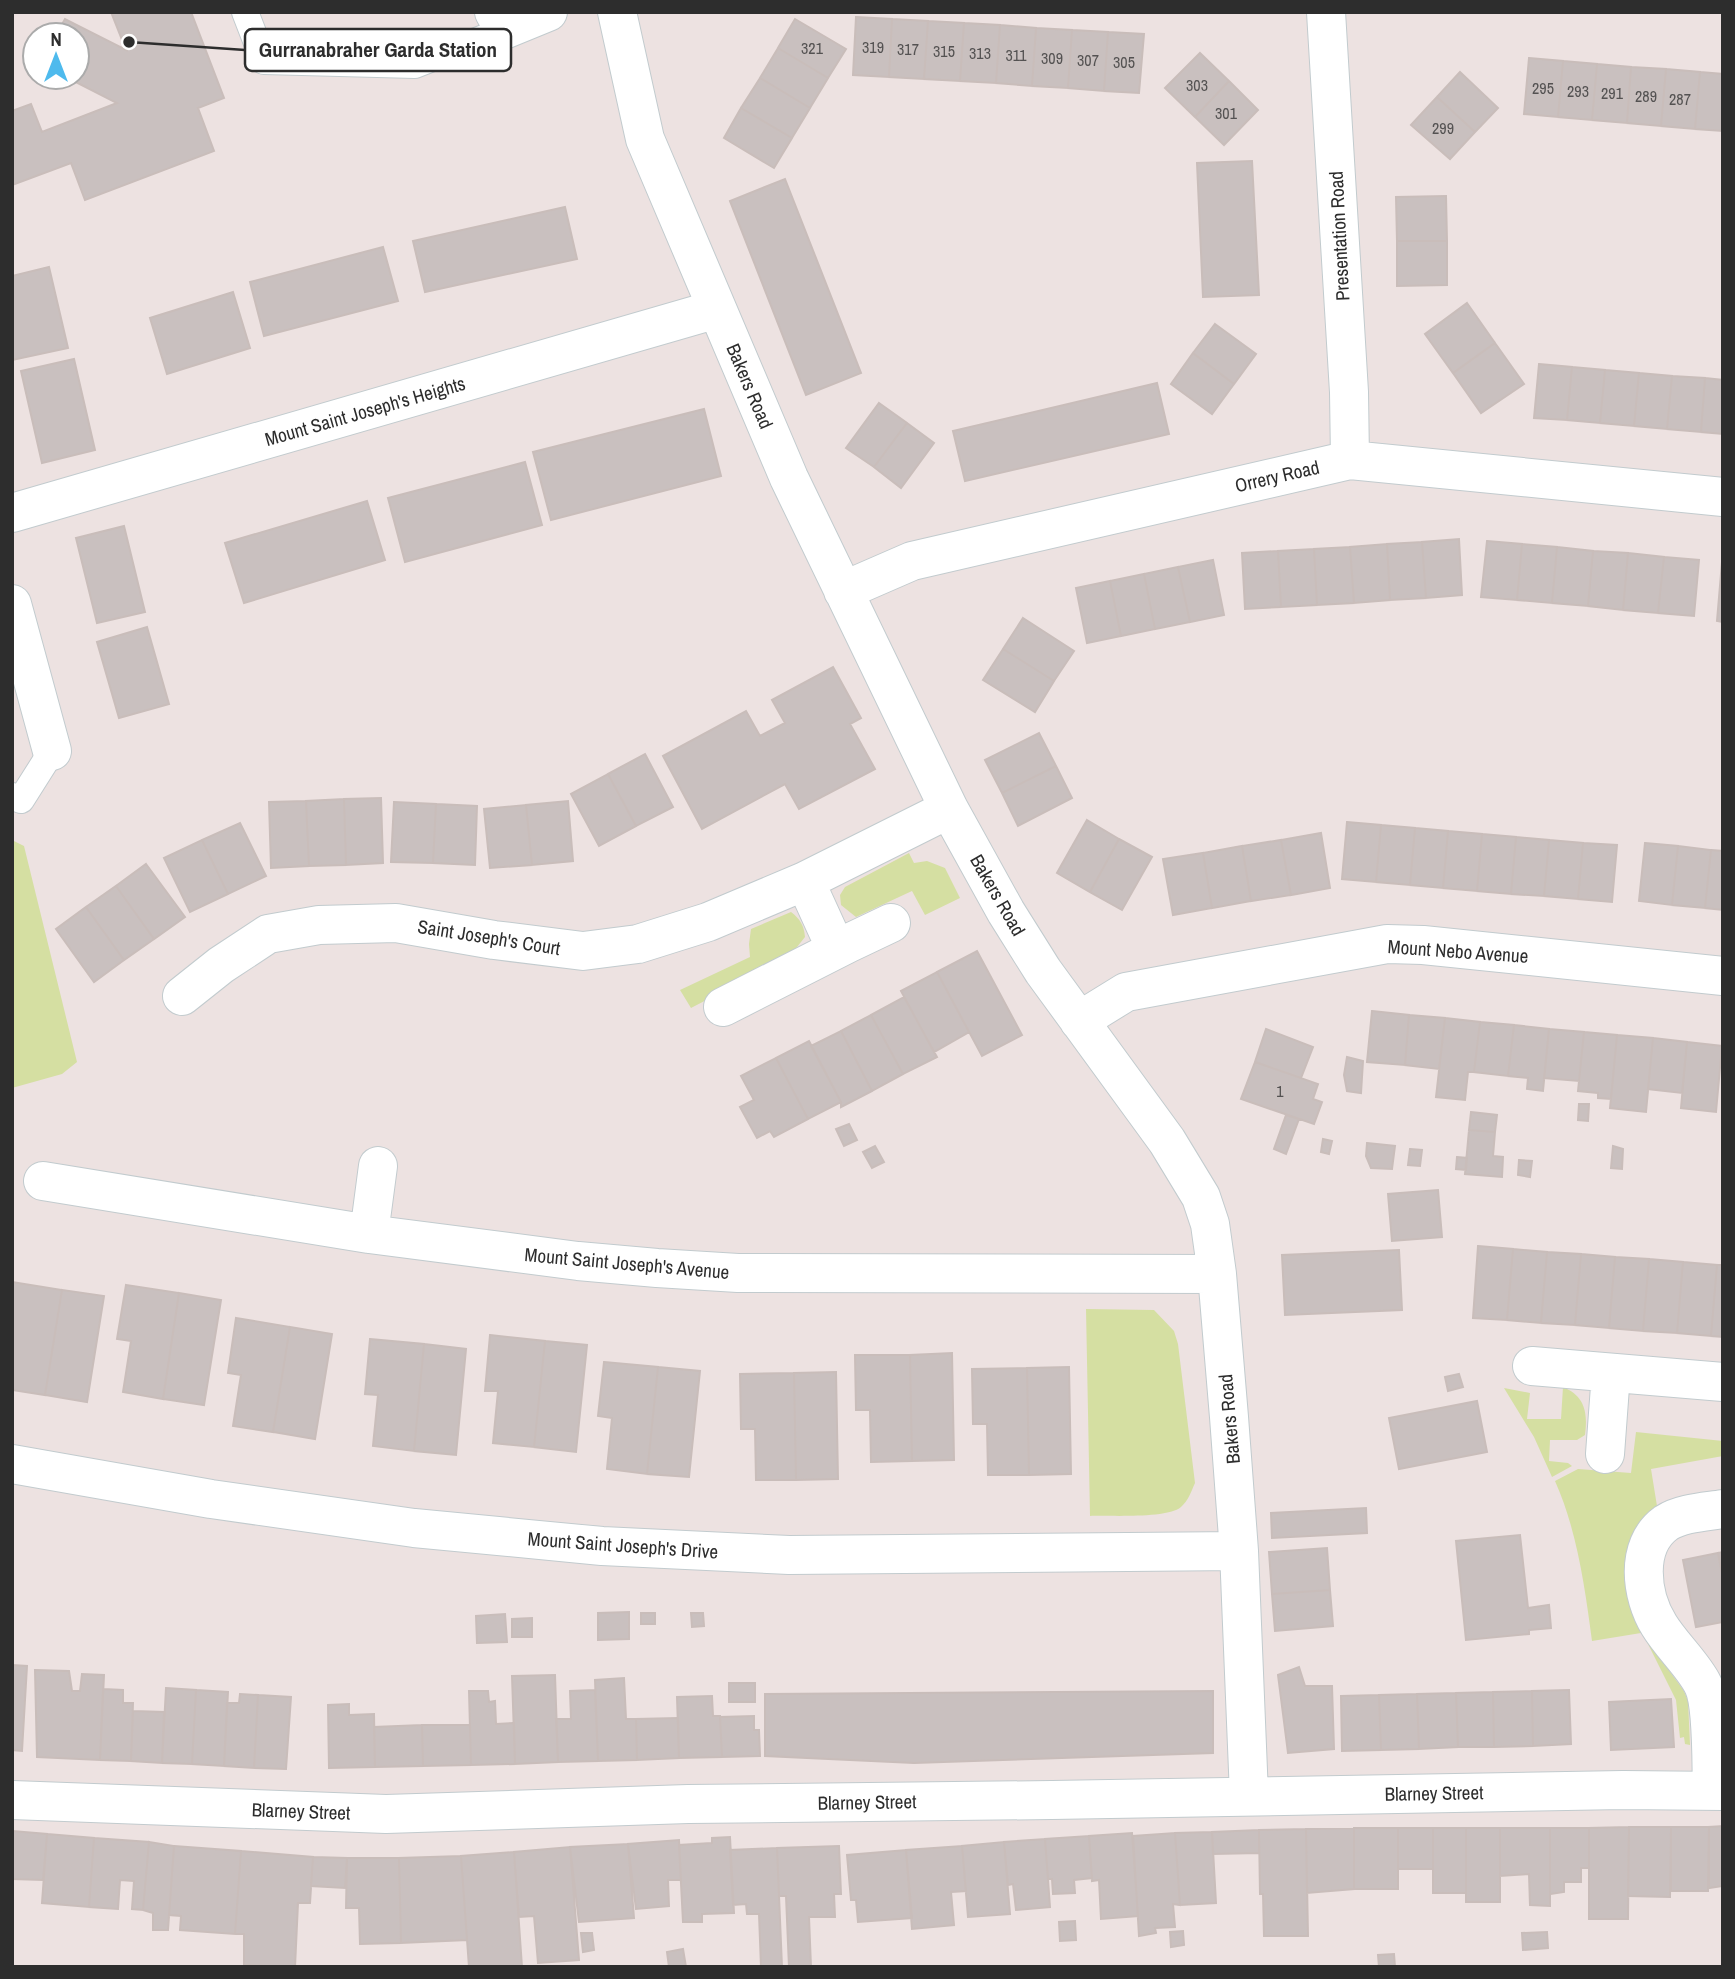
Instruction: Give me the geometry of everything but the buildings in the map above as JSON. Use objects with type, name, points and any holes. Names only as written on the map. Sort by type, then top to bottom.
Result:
[{"type":"street","points":[[499,21],[548,12]]},
{"type":"street","name":"Bakers Road","points":[[617,12],[645,139],[789,478],[949,809],[1006,912],[1079,1021],[1167,1141],[1201,1197],[1210,1224],[1217,1274],[1239,1551],[1249,1795]]},
{"type":"street","name":"Presentation Road","points":[[1326,12],[1348,378],[1350,460]]},
{"type":"street","name":"Mount Saint Joseph's Heights","points":[[12,513],[717,309]]},
{"type":"street","name":"Orrery Road","points":[[843,591],[912,561],[1350,460],[1723,496]]},
{"type":"street","points":[[12,604],[52,751]]},
{"type":"street","name":"Saint Joseph's Court","points":[[182,996],[221,965],[268,934],[319,925],[396,923],[583,951],[638,944],[708,922],[805,881],[949,809]]},
{"type":"street","points":[[805,881],[835,949]]},
{"type":"street","points":[[723,1007],[891,923]]},
{"type":"street","name":"Mount Nebo Avenue","points":[[1079,1021],[1126,992],[1387,944],[1423,945],[1723,976]]},
{"type":"street","points":[[369,1234],[378,1166]]},
{"type":"street","name":"Mount Saint Joseph's Avenue","points":[[43,1181],[369,1234],[578,1261],[738,1273],[1217,1274]]},
{"type":"street","points":[[1532,1366],[1723,1382]]},
{"type":"street","points":[[1605,1454],[1611,1373]]},
{"type":"street","name":"Mount Saint Joseph's Drive","points":[[12,1464],[211,1499],[406,1527],[602,1546],[789,1555],[1239,1551]]},
{"type":"street","points":[[1717,1791],[1703,1686],[1655,1618],[1646,1594],[1643,1573],[1652,1541],[1668,1522],[1680,1516],[1723,1509]]},
{"type":"street","name":"Blarney Street","points":[[12,1800],[386,1814],[688,1804],[1623,1790],[1717,1791]]},
{"type":"lane","points":[[245,12],[264,61],[415,65],[499,21]]},
{"type":"lane","points":[[12,796],[21,800],[52,751]]},
{"type":"green space","points":[[12,840],[24,846],[77,1062],[62,1074],[12,1088]]},
{"type":"green space","points":[[909,853],[914,863],[927,861],[945,868],[960,898],[925,915],[912,891],[856,917],[841,905],[840,895],[845,887]]},
{"type":"green space","points":[[791,912],[801,923],[805,937],[789,957],[691,1008],[680,990],[750,957],[751,929]]},
{"type":"green space","points":[[1086,1309],[1154,1310],[1174,1331],[1178,1344],[1195,1483],[1186,1502],[1174,1511],[1151,1515],[1090,1516]]},
{"type":"green space","points":[[1563,1387],[1576,1395],[1583,1406],[1585,1435],[1577,1440],[1550,1440],[1549,1461],[1572,1466],[1552,1477],[1534,1437],[1504,1388],[1530,1393],[1527,1419],[1561,1419]]},
{"type":"green space","points":[[1636,1432],[1723,1441],[1723,1456],[1651,1469],[1657,1506],[1633,1534],[1625,1565],[1629,1598],[1641,1633],[1592,1641],[1575,1539],[1555,1481],[1578,1469],[1631,1473]]},
{"type":"green space","points":[[1644,1636],[1684,1691],[1688,1701],[1690,1745],[1685,1744],[1684,1737],[1680,1738],[1676,1700]]},
{"type":"place","name":"Gurranabraher Garda Station","points":[[129,42]]}]
